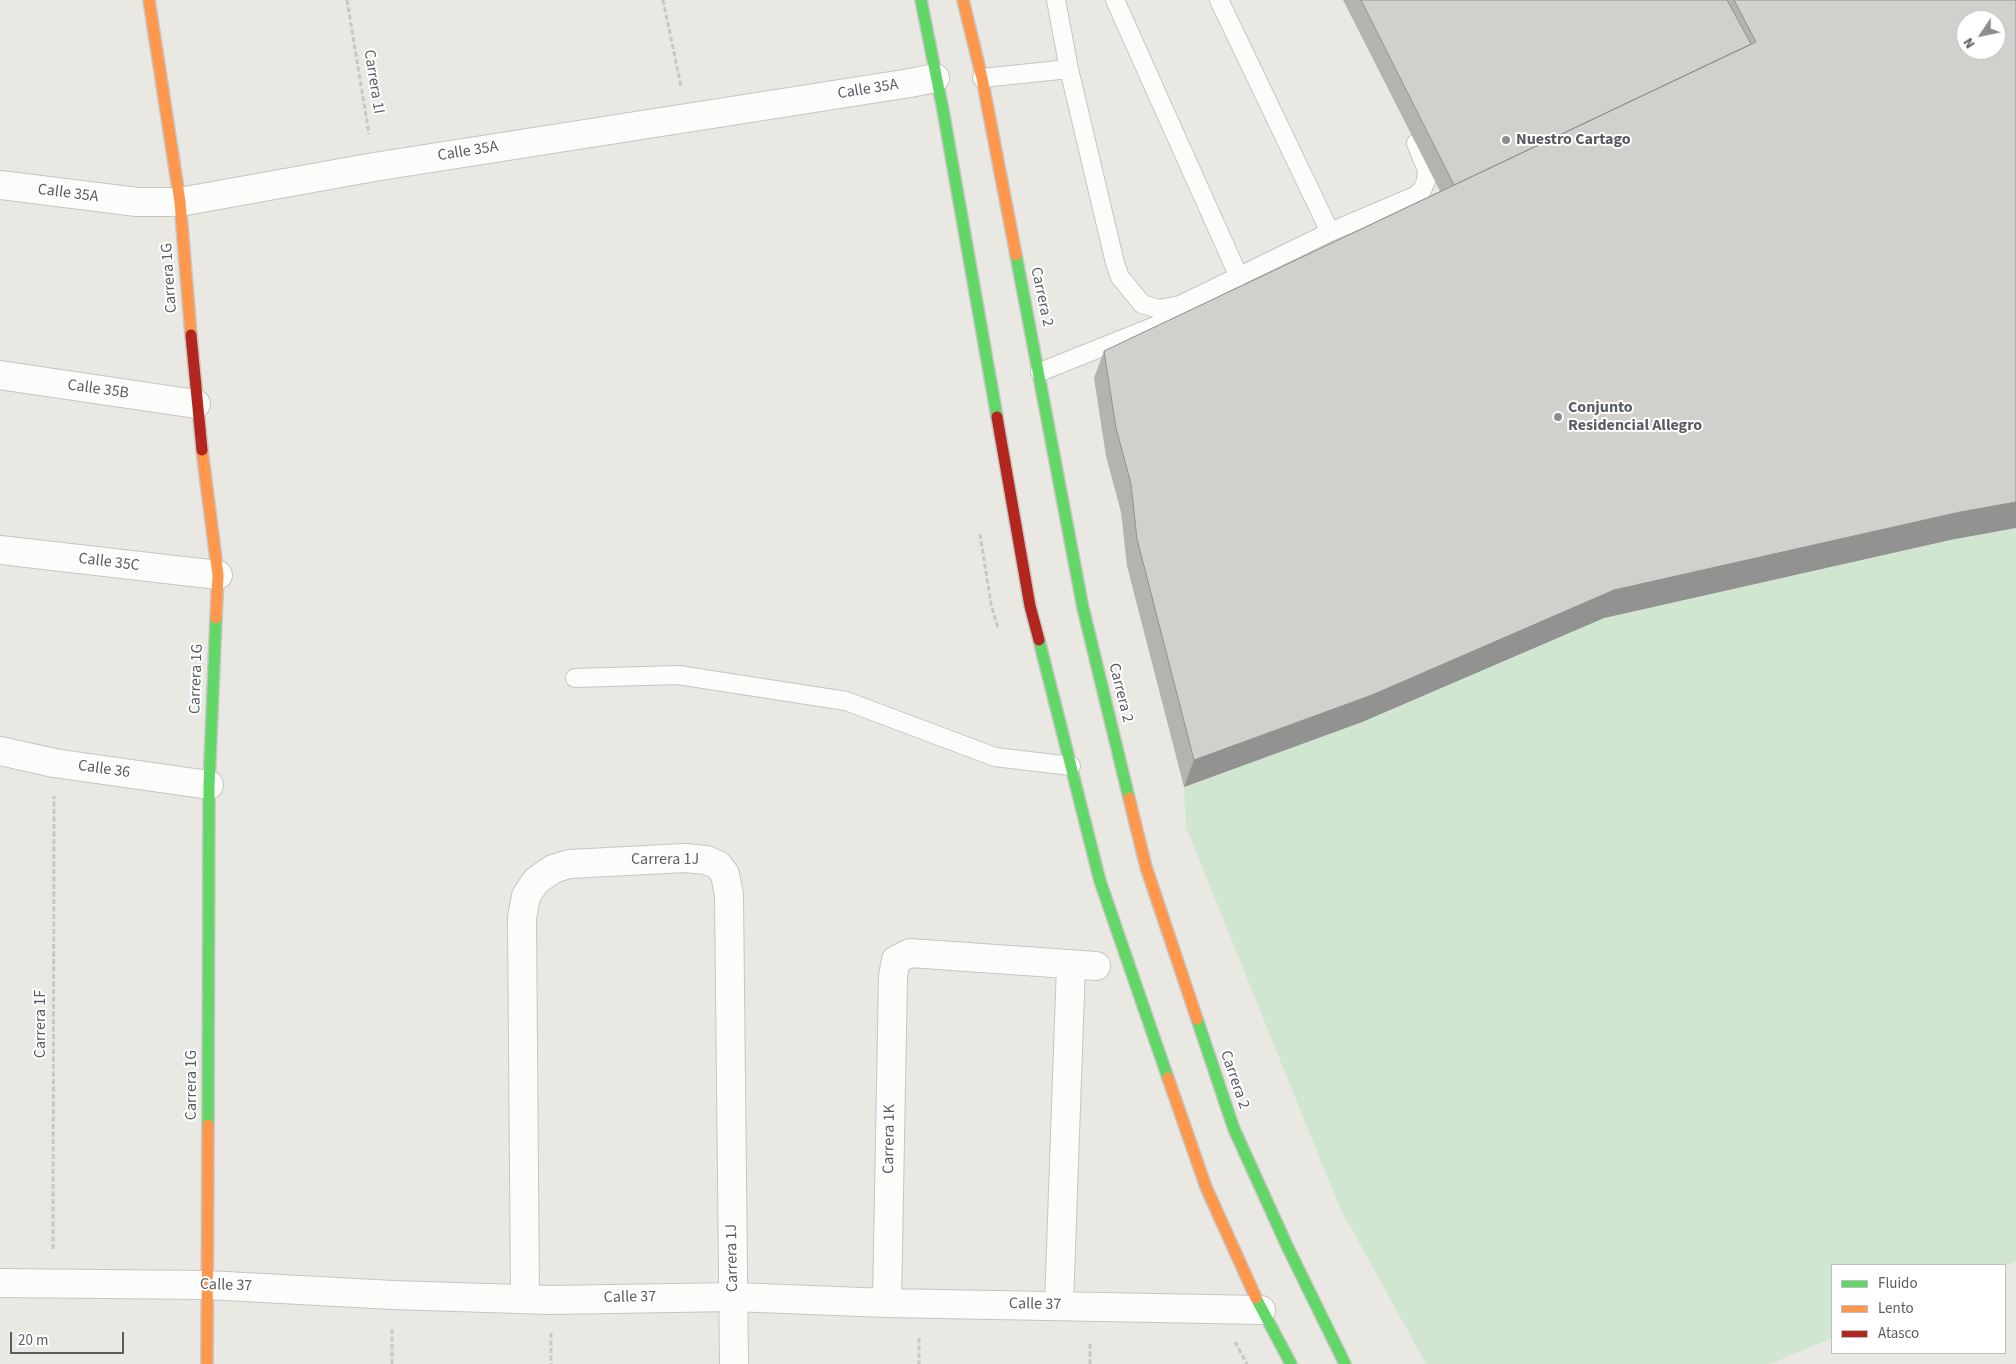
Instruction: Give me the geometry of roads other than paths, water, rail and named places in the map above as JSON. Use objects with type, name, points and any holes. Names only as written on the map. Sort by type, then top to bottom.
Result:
[{"type":"main road","name":"Carrera 1G","points":[[150,0],[180,202],[196,404],[218,575],[209,785],[207,1364]]},
{"type":"main road","points":[[921,0],[1030,606],[1100,881],[1206,1187],[1260,1310],[1291,1364]]},
{"type":"main road","name":"Carrera 2","points":[[964,0],[982,78],[985,102],[1040,372],[1083,608],[1146,867],[1234,1130],[1288,1248],[1345,1364]]},
{"type":"street","name":"Calle 35A","points":[[0,185],[137,202],[180,202],[374,167],[935,78]]},
{"type":"street","name":"Calle 35B","points":[[0,375],[196,404]]},
{"type":"street","name":"Calle 35C","points":[[0,550],[218,575]]},
{"type":"street","name":"Calle 36","points":[[0,751],[54,763],[209,785]]},
{"type":"street","name":"Carrera 1J","points":[[525,1299],[522,918],[526,896],[536,881],[553,869],[569,864],[686,858],[706,860],[718,865],[725,874],[729,896],[734,1364]]},
{"type":"street","name":"Carrera 1K","points":[[887,1303],[892,976],[896,960],[910,953],[1083,965],[1059,1306]]},
{"type":"street","name":"Calle 37","points":[[0,1283],[207,1285],[393,1295],[525,1299],[734,1297],[887,1303],[1260,1310]]},
{"type":"lane","points":[[1056,0],[1115,263],[1120,277],[1142,304],[1159,308],[1180,305],[1239,278],[1330,232],[1396,206],[1422,190],[1426,181],[1425,162],[1409,126]]},
{"type":"lane","points":[[1115,0],[1239,278]]},
{"type":"lane","points":[[1220,0],[1330,232]]},
{"type":"lane","points":[[982,78],[1070,69]]},
{"type":"lane","points":[[1040,372],[1279,276]]},
{"type":"lane","points":[[575,678],[678,675],[846,701],[995,757],[1072,766]]},
{"type":"place","name":"Nuestro Cartago","points":[[1506,140]]},
{"type":"place","name":"Conjunto Residencial Allegro","points":[[1558,417]]}]
